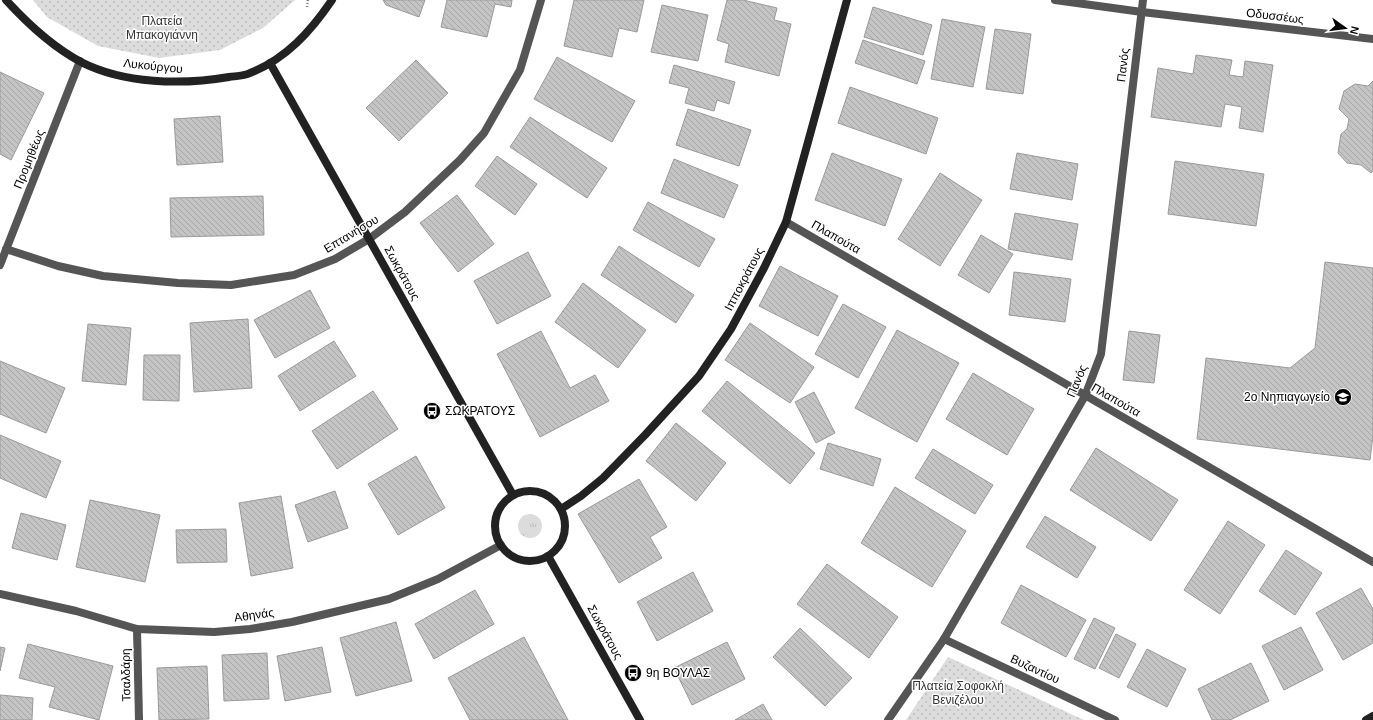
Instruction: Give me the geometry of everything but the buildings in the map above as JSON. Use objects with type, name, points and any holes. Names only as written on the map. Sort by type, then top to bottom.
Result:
[{"type":"street","name":"Λυκούργου","points":[[6,0],[37,30],[80,61],[96,68],[135,78],[180,82],[214,80],[249,74],[270,63],[288,52],[303,38],[317,22],[332,0]]},
{"type":"street","name":"Επτανήσου","points":[[6,249],[58,266],[103,276],[178,283],[231,285],[294,275],[335,259],[369,239],[405,212],[437,184],[484,133],[520,70],[541,0]]},
{"type":"street","name":"Ιπποκράτους","points":[[561,509],[581,496],[603,478],[645,435],[698,376],[731,329],[764,268],[786,222],[847,0]]},
{"type":"street","name":"Οδυσσέως","points":[[1055,0],[1142,12],[1373,39]]},
{"type":"street","name":"Πανός","points":[[888,720],[944,639],[1085,396],[1101,354],[1143,0]]},
{"type":"street","name":"Προμηθέως","points":[[0,265],[80,61]]},
{"type":"street","name":"Σωκράτους","points":[[270,63],[513,495]]},
{"type":"street","name":"Πλαπούτα","points":[[786,222],[1373,562]]},
{"type":"street","points":[[524,491],[535,491],[545,494],[554,500],[561,509],[565,519],[564,535],[556,549],[548,556],[540,560],[522,560],[514,557],[500,545],[496,536],[496,517],[500,508],[513,495],[524,491]]},
{"type":"street","name":"Αθηνάς","points":[[0,594],[76,611],[137,629],[214,632],[250,629],[341,611],[389,599],[431,582],[472,562],[500,545]]},
{"type":"street","name":"Σωκράτους","points":[[548,556],[640,720]]},
{"type":"street","name":"Τσαλδάρη","points":[[137,629],[139,720]]},
{"type":"street","name":"Βυζαντίου","points":[[944,639],[1115,720]]},
{"type":"street","points":[[1366,720],[1373,716]]},
{"type":"green space","name":"Πλατεία Μπακογιάννη","points":[[33,0],[295,0],[263,28],[220,50],[159,58],[98,46],[47,17]]},
{"type":"green space","points":[[530,514],[539,517],[542,526],[539,535],[530,538],[521,535],[518,526],[521,517]]},
{"type":"green space","name":"Πλατεία Σοφοκλή Βενιζέλου","points":[[948,657],[1084,720],[906,720]]},
{"type":"place","name":"2ο Νηπιαγωγείο","points":[[1343,397]]},
{"type":"place","name":"ΣΩΚΡΑΤΟΥΣ","points":[[432,411]]},
{"type":"place","name":"9η ΒΟΥΛΑΣ","points":[[633,673]]}]
